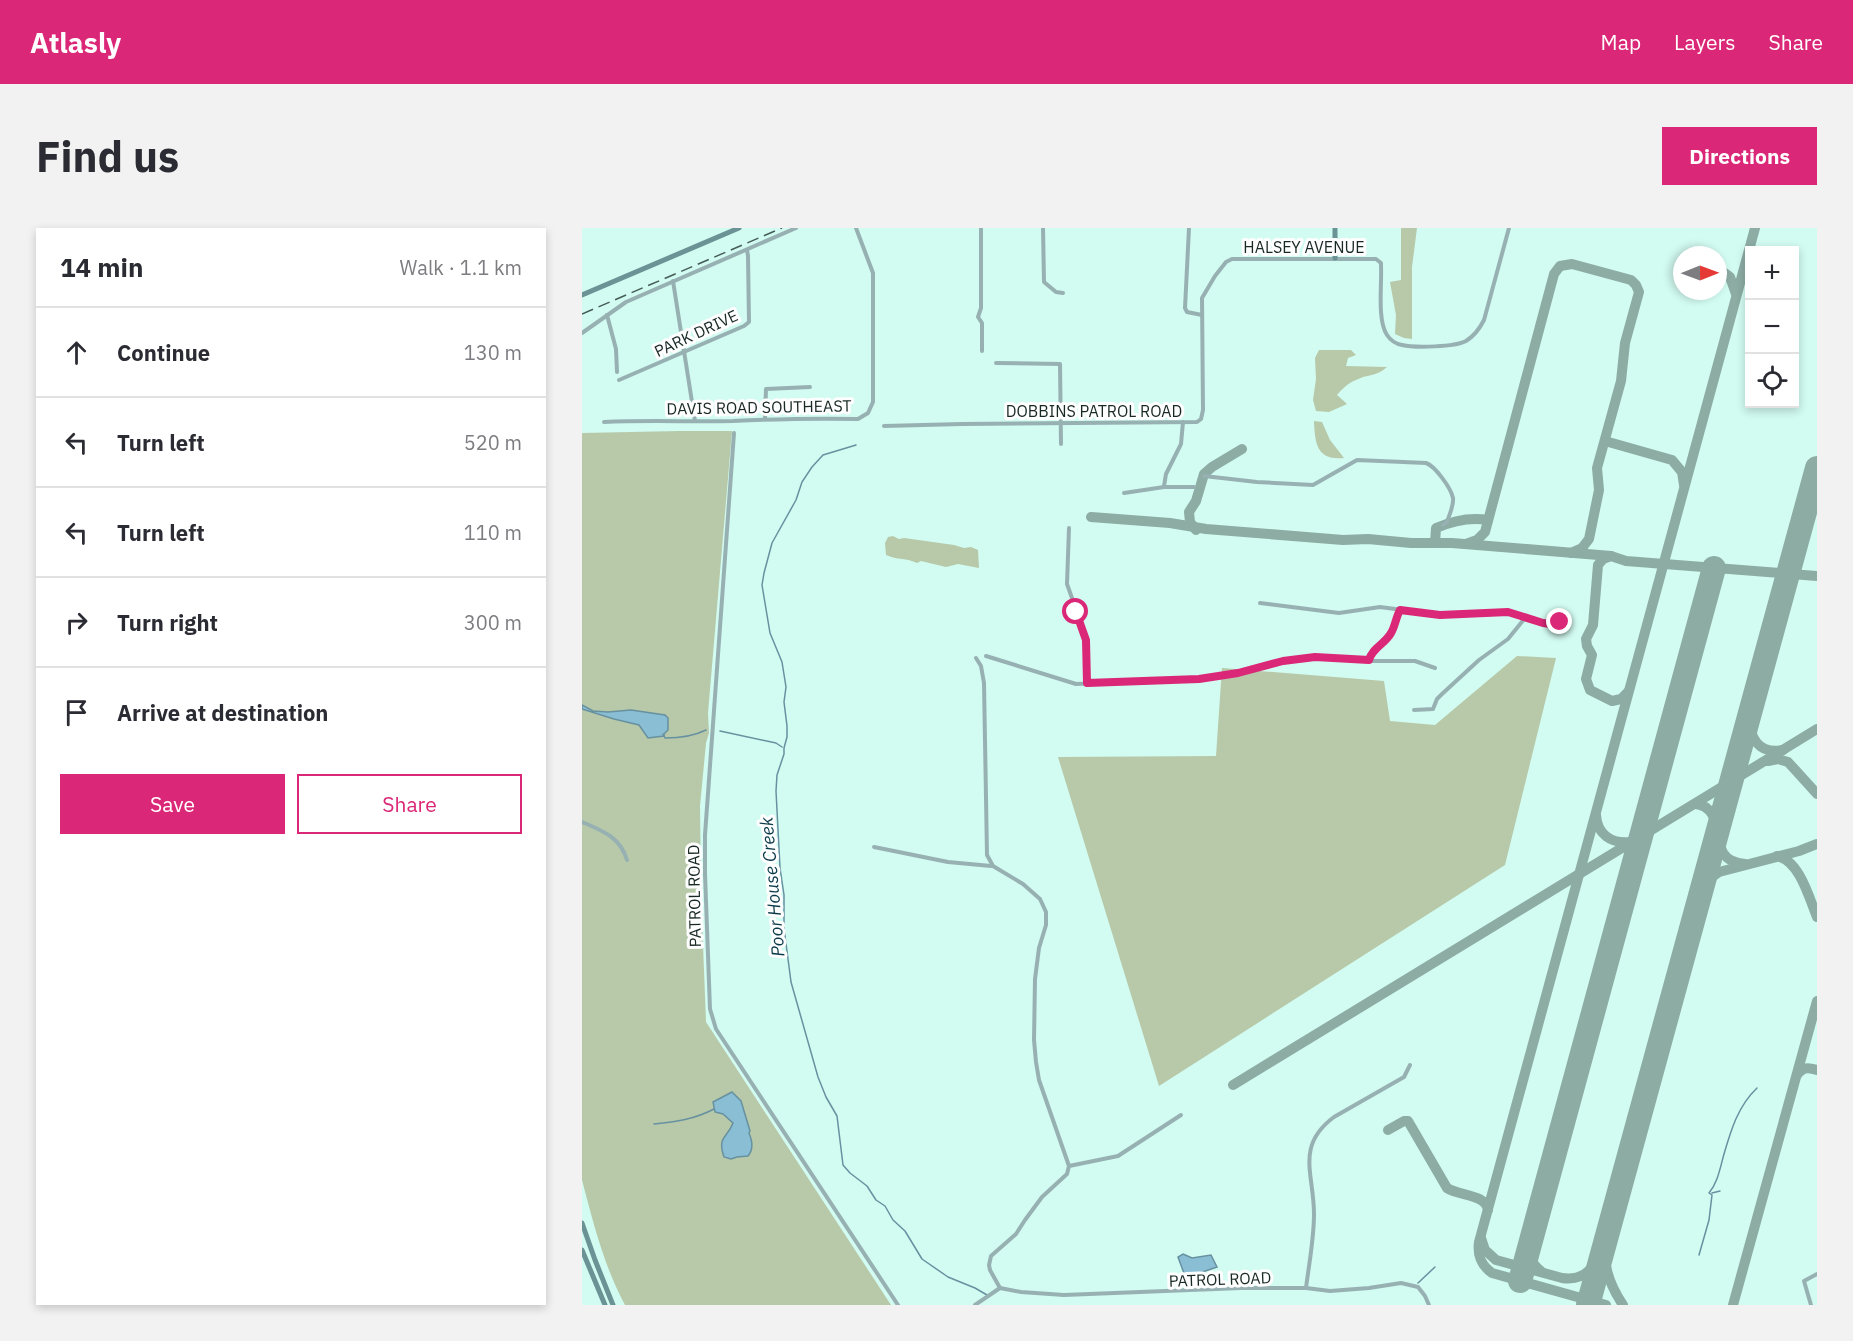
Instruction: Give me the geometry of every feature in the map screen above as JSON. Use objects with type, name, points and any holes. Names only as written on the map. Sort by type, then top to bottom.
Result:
[{"type":"main road","points":[[582,295],[739,228]]},
{"type":"main road","points":[[1335,228],[1335,258]]},
{"type":"main road","points":[[582,1223],[613,1305]]},
{"type":"main road","points":[[582,1250],[605,1305]]},
{"type":"street","points":[[582,333],[626,302],[796,228]]},
{"type":"street","name":"DAVIS ROAD SOUTHEAST","points":[[604,422],[858,418],[868,413],[873,402],[873,273],[856,228]]},
{"type":"street","points":[[981,228],[981,308],[978,317],[982,323],[982,351]]},
{"type":"street","points":[[1043,228],[1044,282],[1056,292],[1064,293]]},
{"type":"street","points":[[1189,228],[1185,308],[1187,312],[1202,315]]},
{"type":"street","name":"HALSEY AVENUE","points":[[1197,422],[1201,419],[1203,410],[1202,298],[1226,262],[1232,259],[1376,259],[1381,263],[1383,324],[1386,334],[1393,341],[1404,346],[1457,344],[1468,340],[1482,325],[1509,228]]},
{"type":"street","name":"PARK DRIVE","points":[[619,380],[685,353],[749,322],[747,250]]},
{"type":"street","points":[[673,281],[695,421]]},
{"type":"street","points":[[607,315],[615,345],[617,372]]},
{"type":"street","points":[[996,363],[1060,364],[1061,444]]},
{"type":"street","points":[[765,418],[766,389],[810,387]]},
{"type":"street","points":[[1164,486],[1166,474],[1181,444],[1183,422]]},
{"type":"street","name":"DOBBINS PATROL ROAD","points":[[884,426],[1197,422]]},
{"type":"street","name":"PATROL ROAD","points":[[734,433],[705,835],[710,1009],[716,1029],[898,1305]]},
{"type":"street","points":[[1204,476],[1313,485],[1357,460],[1426,463],[1432,465],[1453,496],[1447,522],[1443,525]]},
{"type":"street","points":[[1124,492],[1164,486],[1194,487]]},
{"type":"street","points":[[1069,528],[1067,584],[1084,632],[1087,683]]},
{"type":"street","points":[[1260,603],[1339,613],[1380,607],[1440,615],[1508,612],[1551,624],[1560,622]]},
{"type":"street","points":[[1369,660],[1371,654],[1389,637],[1400,610]]},
{"type":"street","points":[[1414,710],[1433,709],[1442,694],[1479,660],[1509,639],[1526,618]]},
{"type":"street","points":[[986,656],[1070,683],[1199,679],[1238,673],[1283,661],[1315,657],[1415,661],[1435,668]]},
{"type":"street","points":[[975,1305],[1000,1288],[990,1270],[991,1256],[1016,1234],[1042,1197],[1066,1174],[1069,1166],[1039,1080],[1035,1051],[1035,979],[1039,948],[1046,925],[1046,912],[1044,905],[1033,893],[1023,884],[993,866],[988,859],[983,679],[981,666],[976,658]]},
{"type":"street","points":[[582,822],[614,838],[622,848],[627,861]]},
{"type":"street","points":[[874,847],[948,862],[993,866]]},
{"type":"street","points":[[1306,1288],[1314,1217],[1309,1159],[1313,1140],[1323,1125],[1334,1117],[1404,1077],[1410,1065]]},
{"type":"street","points":[[1069,1166],[1118,1156],[1181,1115]]},
{"type":"street","points":[[1811,1305],[1804,1281],[1817,1274]]},
{"type":"street","name":"PATROL ROAD","points":[[1000,1288],[1021,1292],[1064,1294],[1241,1288],[1306,1288],[1330,1291],[1401,1283],[1418,1287],[1429,1305]]},
{"type":"green space","points":[[1401,228],[1417,228],[1412,267],[1412,339],[1395,334],[1396,315],[1390,282],[1401,280]]},
{"type":"green space","points":[[1319,350],[1351,350],[1356,355],[1348,358],[1346,366],[1387,367],[1353,381],[1343,388],[1337,395],[1347,404],[1329,412],[1316,411],[1313,400],[1316,379],[1315,358]]},
{"type":"green space","points":[[1314,421],[1322,422],[1330,440],[1344,458],[1335,458],[1322,453],[1315,436]]},
{"type":"green space","points":[[732,431],[708,713],[709,733],[700,806],[706,1022],[891,1305],[625,1305],[605,1259],[582,1180],[582,433]]},
{"type":"green space","points":[[893,536],[899,539],[971,547],[978,550],[979,568],[958,564],[946,567],[890,557],[886,555],[885,543],[888,537]]},
{"type":"green space","points":[[1517,656],[1556,658],[1505,865],[1159,1086],[1058,757],[1216,756],[1222,668],[1384,681],[1390,721],[1435,725]]},
{"type":"water","points":[[582,705],[593,711],[631,710],[665,715],[668,718],[668,730],[664,736],[648,738],[639,725],[582,709]]},
{"type":"water","points":[[732,1092],[741,1101],[752,1145],[748,1156],[731,1159],[724,1157],[722,1141],[733,1123],[723,1114],[715,1112],[713,1102]]},
{"type":"water","points":[[1183,1254],[1192,1258],[1211,1255],[1217,1267],[1185,1276],[1178,1257]]},
{"type":"waterway","name":"Poor House Creek","points":[[856,445],[823,455],[812,467],[802,482],[796,500],[772,543],[762,585],[770,633],[782,662],[786,687],[784,702],[787,737],[777,775],[776,791],[780,868],[784,895],[784,928],[791,982],[818,1077],[837,1116],[843,1165],[867,1186],[876,1200],[885,1206],[893,1220],[905,1231],[922,1259],[948,1277],[987,1295]]},
{"type":"waterway","points":[[663,734],[665,738],[676,738],[706,730]]},
{"type":"waterway","points":[[720,731],[776,743],[782,747]]},
{"type":"waterway","points":[[1699,1255],[1709,1220],[1712,1195],[1709,1193],[1717,1180],[1736,1119],[1750,1095],[1757,1088]]},
{"type":"waterway","points":[[654,1124],[685,1120],[714,1109]]},
{"type":"waterway","points":[[1712,1193],[1720,1191]]},
{"type":"waterway","points":[[1418,1283],[1435,1267]]},
{"type":"taxiway","points":[[1606,1305],[1492,1273],[1481,1260],[1479,1242],[1755,228]]},
{"type":"taxiway","points":[[1466,544],[1477,540],[1485,532],[1554,274],[1560,266],[1572,264],[1631,280],[1639,292],[1625,343],[1621,381],[1597,468],[1599,490],[1589,539],[1582,548],[1571,553]]},
{"type":"taxiway","points":[[1727,275],[1736,294]]},
{"type":"taxiway","points":[[1605,441],[1672,460],[1682,472],[1684,485]]},
{"type":"taxiway","points":[[1196,530],[1190,522],[1189,512],[1196,501],[1204,474],[1242,449]]},
{"type":"taxiway","points":[[1091,517],[1343,540],[1452,543],[1611,556]]},
{"type":"taxiway","points":[[1435,543],[1436,528],[1462,520],[1488,520]]},
{"type":"taxiway","points":[[1628,692],[1621,699],[1612,701],[1590,690],[1586,679],[1592,655],[1586,639],[1593,625],[1598,565],[1603,559],[1611,556],[1626,561],[1817,576]]},
{"type":"taxiway","points":[[1749,715],[1749,723],[1757,743],[1767,750],[1783,750]]},
{"type":"taxiway","points":[[1233,1085],[1817,729]]},
{"type":"taxiway","points":[[1768,761],[1778,759],[1788,762],[1817,794]]},
{"type":"taxiway","points":[[1695,804],[1705,807],[1712,814],[1717,834]]},
{"type":"taxiway","points":[[1596,815],[1599,828],[1606,836],[1617,841],[1630,842]]},
{"type":"taxiway","points":[[1719,828],[1719,842],[1723,853],[1731,860],[1745,864]]},
{"type":"taxiway","points":[[1702,891],[1708,880],[1719,872],[1817,844]]},
{"type":"taxiway","points":[[1777,856],[1785,859],[1798,872],[1817,917]]},
{"type":"taxiway","points":[[1733,1305],[1817,1001]]},
{"type":"taxiway","points":[[1797,1075],[1806,1068],[1817,1070]]},
{"type":"taxiway","points":[[1388,1130],[1408,1121],[1447,1188],[1477,1198],[1486,1205],[1488,1210]]},
{"type":"taxiway","points":[[1481,1238],[1485,1250],[1496,1260],[1562,1278],[1578,1277],[1590,1270],[1605,1243]]},
{"type":"taxiway","points":[[1529,1245],[1531,1260],[1541,1271]]},
{"type":"taxiway","points":[[1605,1247],[1605,1262],[1609,1277],[1623,1305]]},
{"type":"runway","points":[[1588,1305],[1817,468]]},
{"type":"runway","points":[[1520,1281],[1714,568]]},
{"type":"railway","points":[[582,314],[782,228]]},
{"type":"route","points":[[1076,612],[1086,640],[1087,683],[1199,679],[1238,673],[1283,661],[1315,657],[1369,660],[1374,650],[1389,637],[1400,610],[1440,615],[1498,611],[1517,614],[1543,623],[1560,622]]}]
